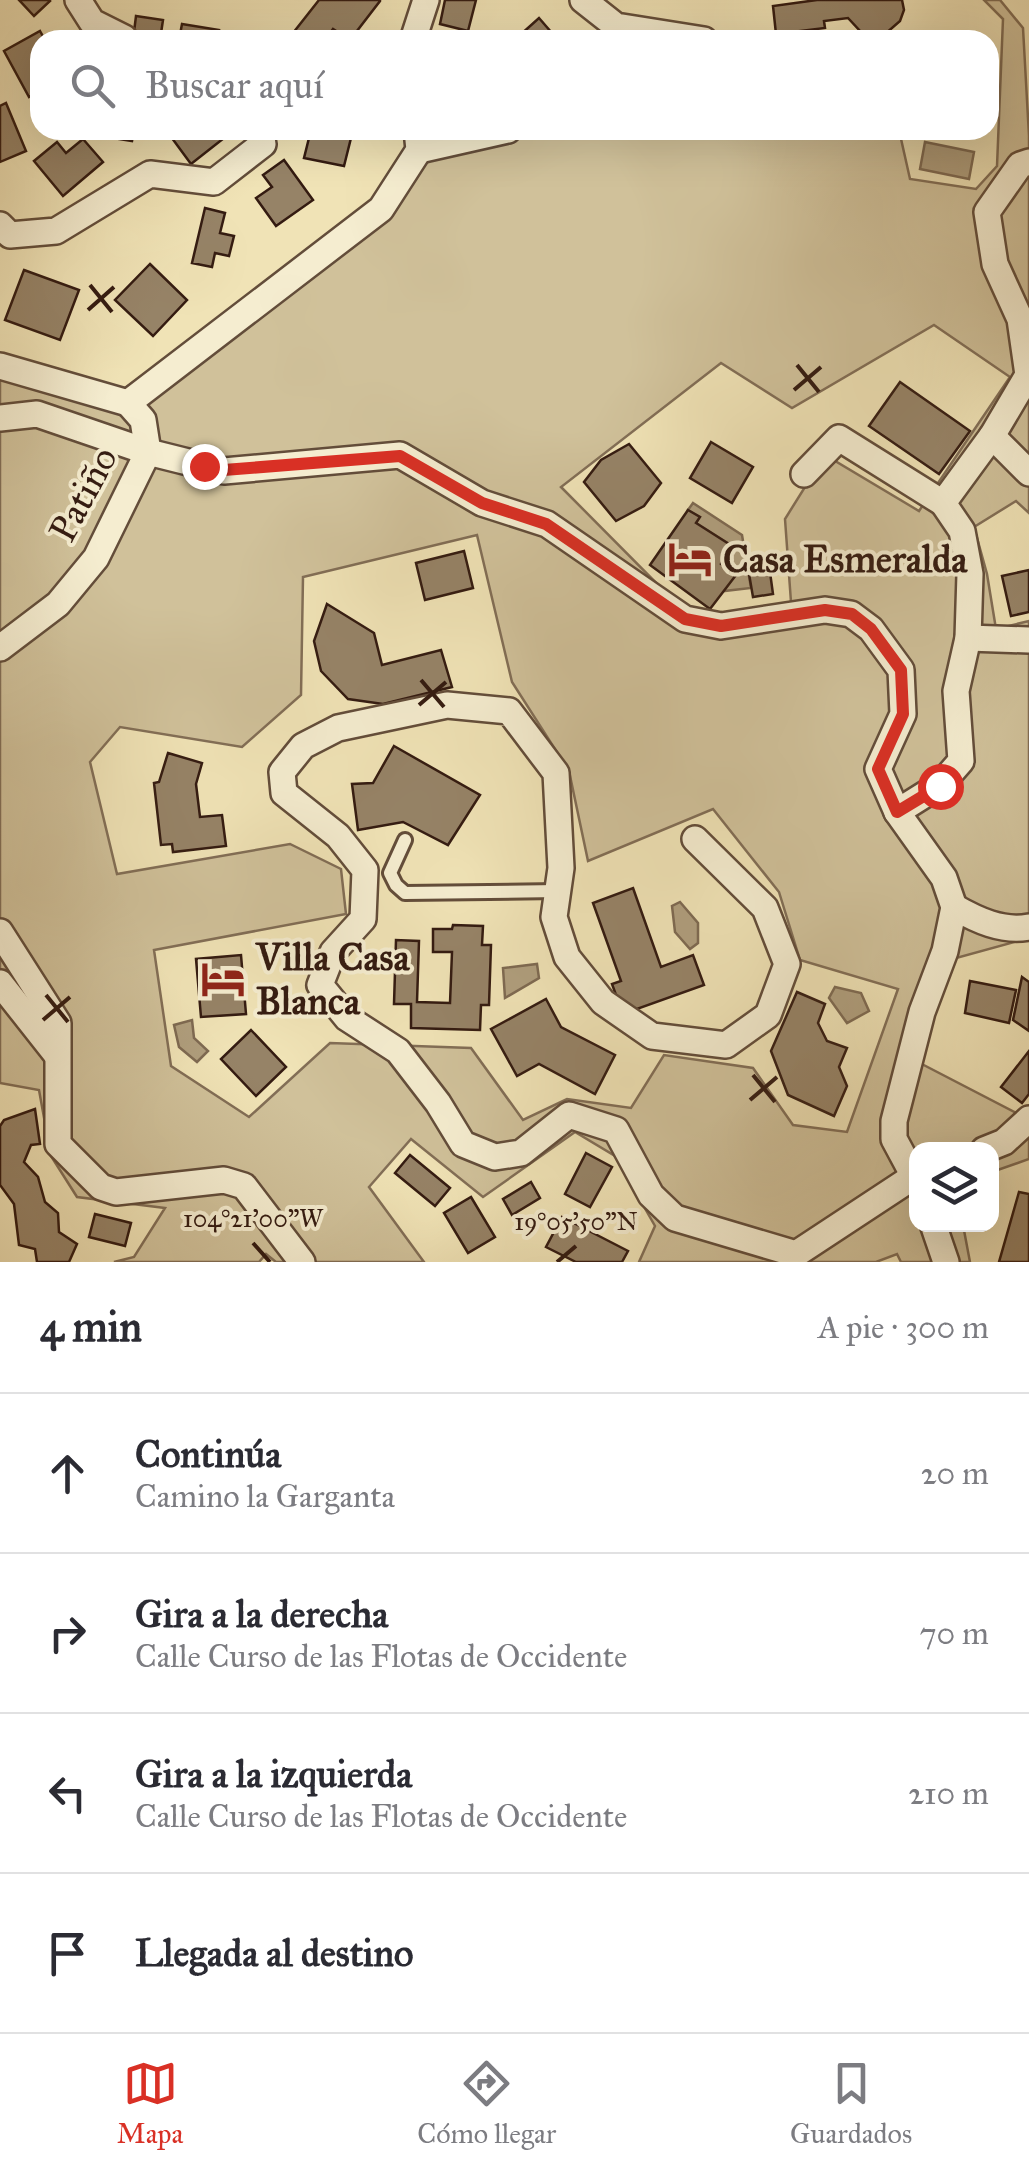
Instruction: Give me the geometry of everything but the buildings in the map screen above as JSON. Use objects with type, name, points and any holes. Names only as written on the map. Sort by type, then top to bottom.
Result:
[{"type":"street","points":[[78,0],[92,22],[108,30]]},
{"type":"street","points":[[417,30],[426,0]]},
{"type":"street","points":[[583,0],[616,26],[641,30]]},
{"type":"street","points":[[0,366],[128,403],[382,209],[418,140]]},
{"type":"street","points":[[0,225],[10,234],[56,232],[150,174],[214,182],[263,144]]},
{"type":"street","points":[[943,503],[992,436],[1028,374],[1020,319],[995,264],[987,212],[1020,166],[1029,162]]},
{"type":"street","name":"Patiño","points":[[0,648],[58,604],[96,558],[148,452],[143,420],[128,403]]},
{"type":"street","points":[[0,418],[37,414],[148,452],[224,470],[400,456],[482,503],[546,524],[685,619],[721,626],[825,610],[852,614],[871,629],[901,670],[903,714],[878,769],[897,812],[944,878],[954,907],[894,1121],[894,1139],[909,1165]]},
{"type":"street","points":[[992,436],[1029,473]]},
{"type":"street","points":[[804,474],[839,438],[943,503],[962,531],[970,574],[968,638],[956,691],[962,761],[940,786],[897,812]]},
{"type":"street","points":[[968,638],[1029,640]]},
{"type":"street","points":[[695,839],[765,908],[787,964],[768,1015],[726,1045],[652,1036],[603,1002],[567,957],[554,918],[561,868],[556,773],[509,711],[447,705],[338,728],[303,746],[282,772],[284,794],[338,836],[365,870],[363,918],[333,952],[320,985],[347,1018],[398,1051],[463,1144],[495,1157],[521,1153],[569,1114],[616,1130],[651,1195],[675,1218],[796,1254],[909,1181]]},
{"type":"street","points":[[954,907],[972,918],[1012,930],[1029,927]]},
{"type":"street","points":[[0,932],[58,1023],[58,1144],[101,1187],[116,1192],[224,1180],[244,1186],[302,1262]]},
{"type":"street","points":[[0,983],[56,1054]]},
{"type":"street","points":[[999,1144],[1029,1119]]},
{"type":"street","points":[[935,1232],[946,1262]]},
{"type":"lane","points":[[405,840],[390,874],[396,886],[405,892],[558,891]]},
{"type":"shaded area","points":[[984,0],[1000,0],[1023,28],[1029,136],[1029,513],[1016,501],[974,527],[996,629],[1029,621],[1029,938],[956,958],[916,1061],[1020,1115],[1029,1107],[1029,1159],[999,1170],[999,1142],[909,1142],[909,1232],[964,1232],[970,1262],[901,1262],[897,1254],[876,1262],[639,1262],[655,1226],[615,1156],[575,1132],[483,1197],[411,1139],[369,1187],[424,1262],[276,1262],[266,1254],[259,1262],[114,1262],[134,1257],[165,1208],[77,1197],[51,1156],[39,1090],[0,1083],[0,355],[121,391],[289,271],[376,201],[407,153],[405,140],[901,140],[910,179],[976,189],[997,166],[1003,19]],"holes":[[[934,325],[1010,377],[919,511],[825,455],[785,519],[791,602],[719,619],[687,614],[561,487],[721,363],[792,408]],[[477,535],[512,682],[569,771],[588,861],[713,809],[779,892],[800,960],[898,989],[847,1132],[793,1125],[753,1068],[664,1055],[631,1108],[567,1099],[523,1120],[471,1048],[330,1043],[249,1117],[171,1066],[154,950],[346,914],[341,869],[290,844],[117,874],[90,762],[120,727],[242,747],[301,695],[303,577]]]},
{"type":"shaded area","points":[[925,142],[974,152],[969,179],[920,169]]},
{"type":"shaded area","points":[[693,503],[742,535],[751,588],[724,591],[721,564],[729,553],[729,544],[696,523],[699,517],[688,510]]},
{"type":"shaded area","points":[[680,902],[698,923],[698,943],[690,949],[675,932],[672,906]]},
{"type":"shaded area","points":[[537,964],[539,978],[505,998],[503,968]]},
{"type":"shaded area","points":[[835,987],[861,993],[869,1011],[847,1023],[829,998]]},
{"type":"shaded area","points":[[192,1020],[194,1038],[208,1051],[197,1062],[179,1047],[174,1025]]},
{"type":"place","name":"Casa Esmeralda","points":[[690,559]]},
{"type":"place","name":"Villa Casa Blanca","points":[[223,979]]},
{"type":"route","points":[[204,466],[224,470],[400,456],[482,503],[546,524],[685,619],[721,626],[825,610],[852,614],[871,629],[901,670],[903,714],[878,769],[897,812],[940,786]]}]
